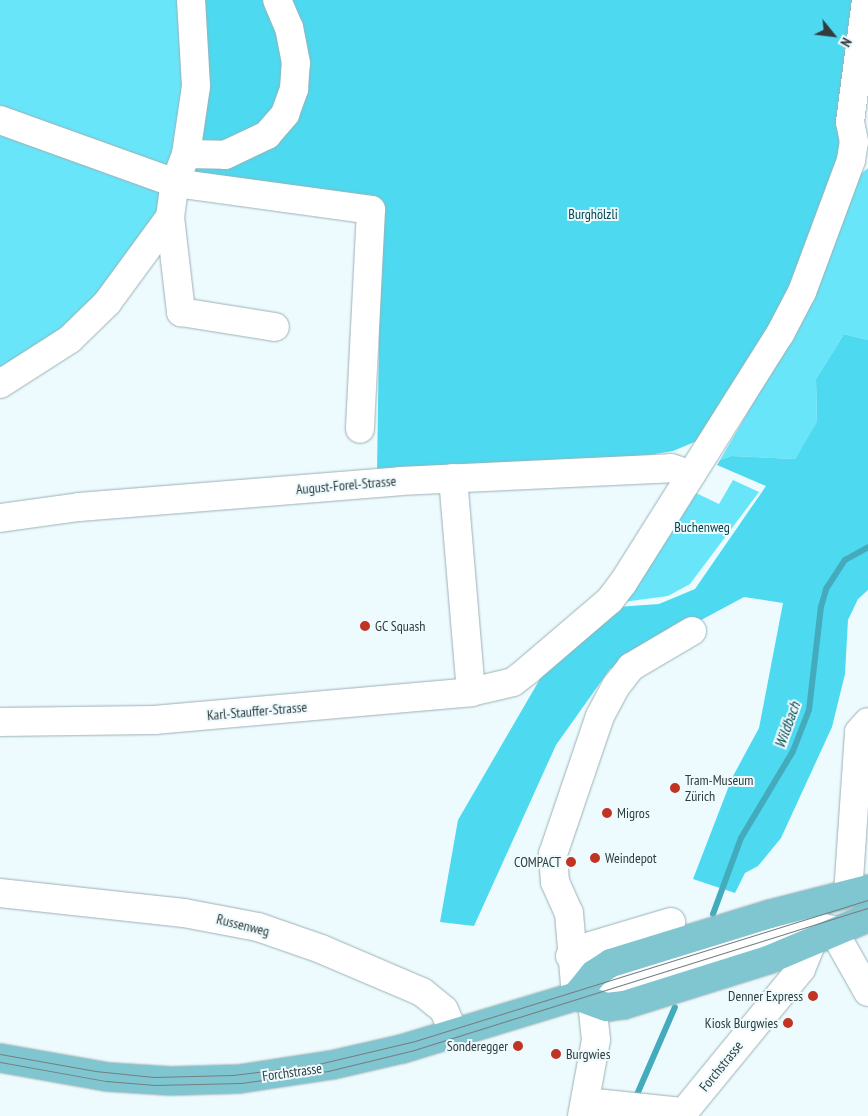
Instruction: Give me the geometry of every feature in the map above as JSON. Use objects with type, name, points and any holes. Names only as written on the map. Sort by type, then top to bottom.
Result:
[{"type":"main road","points":[[817,931],[847,894]]},
{"type":"main road","points":[[584,999],[594,974],[611,963],[847,894]]},
{"type":"main road","name":"Forchstrasse","points":[[817,931],[868,918]]},
{"type":"main road","name":"Forchstrasse","points":[[0,1058],[124,1079],[212,1081],[332,1066],[584,999]]},
{"type":"street","points":[[191,0],[197,63],[186,154],[175,184],[170,217],[182,312],[275,327]]},
{"type":"street","points":[[186,154],[225,155],[267,135],[285,114],[294,89],[296,63],[289,28],[277,0]]},
{"type":"street","points":[[691,475],[780,334],[802,292],[859,157],[850,122],[866,0]]},
{"type":"street","points":[[0,120],[175,184],[371,210],[360,429]]},
{"type":"street","points":[[0,384],[70,339],[107,303],[170,217]]},
{"type":"street","name":"August-Forel-Strasse","points":[[0,518],[79,507],[453,478],[671,468],[691,475]]},
{"type":"street","name":"Karl-Stauffer-Strasse","points":[[0,722],[154,720],[471,692],[513,682],[610,600],[691,475]]},
{"type":"street","points":[[453,478],[471,692]]},
{"type":"street","points":[[584,1109],[596,1040],[570,956],[568,913],[555,882],[552,860],[600,716],[616,686],[631,667],[692,631]]},
{"type":"street","points":[[847,894],[860,822],[859,732],[868,722]]},
{"type":"street","name":"Russenweg","points":[[0,893],[184,913],[258,927],[321,948],[422,992],[444,1010],[454,1033]]},
{"type":"street","points":[[570,956],[584,948],[671,922]]},
{"type":"street","points":[[817,931],[868,992]]},
{"type":"street","name":"Forchstrasse","points":[[584,999],[817,931]]},
{"type":"street","name":"Forchstrasse","points":[[584,1109],[619,1104],[684,1112],[801,969],[817,931]]},
{"type":"green space","points":[[0,0],[182,0],[188,69],[161,212],[111,287],[65,334],[0,376]]},
{"type":"green space","name":"Burghölzli","points":[[198,0],[861,0],[846,146],[796,283],[709,436],[673,451],[649,455],[377,474],[381,200],[190,172]]},
{"type":"green space","points":[[868,168],[868,340],[844,334],[816,379],[817,423],[795,459],[731,456],[720,460],[797,328],[857,177]]},
{"type":"green space","points":[[844,334],[868,340],[868,590],[858,599],[848,620],[845,674],[832,727],[781,838],[758,866],[745,873],[735,893],[693,879],[732,778],[759,728],[783,603],[744,597],[610,669],[556,745],[474,926],[440,922],[458,820],[551,660],[617,607],[659,604],[695,589],[766,486],[717,465],[720,460],[731,456],[795,459],[817,422],[816,379]]},
{"type":"green space","name":"Buchenweg","points":[[733,480],[759,492],[690,584],[668,596],[623,602],[696,493],[719,504]]},
{"type":"waterway","name":"Wildbach","points":[[713,914],[741,838],[793,751],[809,710],[821,607],[826,589],[845,560],[868,547]]},
{"type":"waterway","name":"Wildbach","points":[[635,1099],[675,1007]]},
{"type":"tram line","points":[[0,1054],[95,1071],[154,1077],[233,1075],[314,1065],[415,1041],[868,900]]},
{"type":"tram line","points":[[0,1062],[106,1081],[155,1085],[241,1083],[328,1071],[414,1050],[868,908]]},
{"type":"place","name":"GC Squash","points":[[365,626]]},
{"type":"place","name":"Tram-Museum Zürich","points":[[675,788]]},
{"type":"place","name":"Migros","points":[[607,813]]},
{"type":"place","name":"Weindepot","points":[[595,858]]},
{"type":"place","name":"COMPACT","points":[[571,862]]},
{"type":"place","name":"Denner Express","points":[[813,996]]},
{"type":"place","name":"Kiosk Burgwies","points":[[788,1023]]},
{"type":"place","name":"Sonderegger","points":[[518,1046]]},
{"type":"place","name":"Burgwies","points":[[556,1054]]}]
